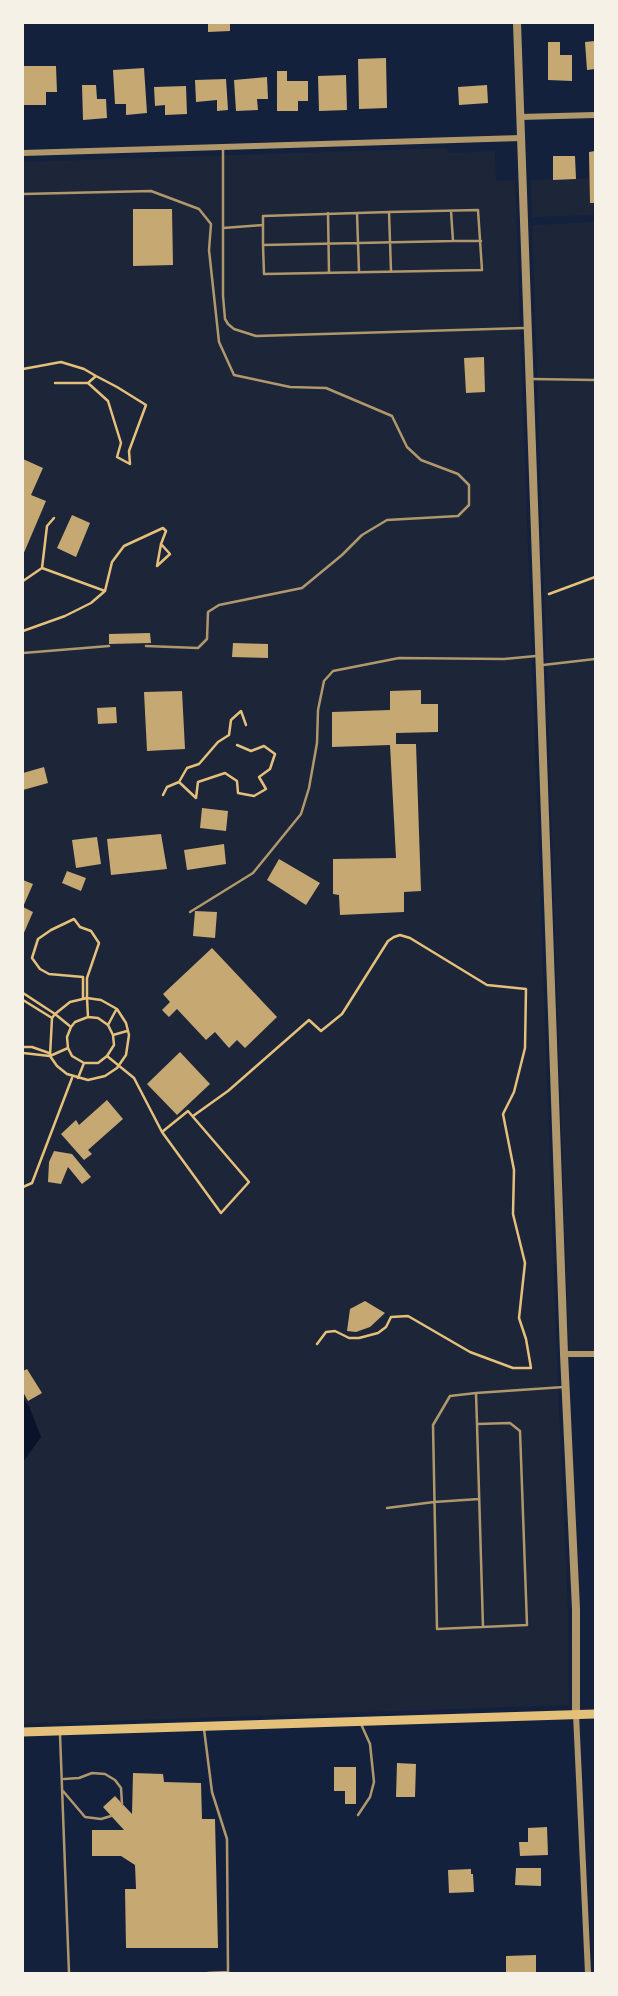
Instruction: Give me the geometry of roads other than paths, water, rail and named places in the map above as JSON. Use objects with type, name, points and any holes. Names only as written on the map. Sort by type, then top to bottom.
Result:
[{"type":"main road","points":[[23,1732],[595,1714]]},
{"type":"street","points":[[517,23],[564,1354],[576,1609],[576,1714],[588,1973]]},
{"type":"street","points":[[520,117],[595,115]]},
{"type":"street","points":[[23,153],[521,138]]},
{"type":"street","points":[[564,1354],[595,1354]]},
{"type":"street","points":[[587,1914],[595,1913]]},
{"type":"lane","points":[[223,146],[223,296],[228,324],[246,334],[256,336],[528,327]]},
{"type":"lane","points":[[23,194],[151,191],[199,209],[211,223],[209,250],[219,342],[234,375],[290,387],[326,388],[391,416],[407,447],[421,460],[458,474],[469,485],[469,505],[458,516],[387,520],[362,536],[302,588],[219,606],[208,612],[207,639],[198,648],[146,646]]},
{"type":"lane","points":[[478,210],[482,270],[264,274],[263,215],[389,212],[478,210]]},
{"type":"lane","points":[[451,211],[453,241]]},
{"type":"lane","points":[[389,212],[391,272]]},
{"type":"lane","points":[[357,213],[359,272]]},
{"type":"lane","points":[[328,214],[329,273]]},
{"type":"lane","points":[[223,228],[263,225]]},
{"type":"lane","points":[[263,245],[481,241]]},
{"type":"lane","points":[[530,379],[595,380]]},
{"type":"lane","points":[[23,653],[109,646]]},
{"type":"lane","points":[[190,912],[253,873],[301,814],[316,754],[318,710],[324,681],[333,671],[399,658],[595,659]]},
{"type":"lane","points":[[477,1424],[510,1423],[520,1431],[527,1625],[437,1629],[433,1425],[450,1396],[566,1387]]},
{"type":"lane","points":[[476,1393],[483,1627]]},
{"type":"lane","points":[[387,1508],[479,1499]]},
{"type":"lane","points":[[358,1815],[370,1797],[374,1782],[370,1744],[359,1721]]},
{"type":"lane","points":[[204,1726],[212,1792],[227,1839],[229,1972],[208,1973]]},
{"type":"lane","points":[[60,1731],[69,1973]]},
{"type":"lane","points":[[62,1779],[79,1779],[92,1773],[105,1774],[121,1788],[122,1804]]},
{"type":"lane","points":[[63,1791],[85,1816],[101,1819],[111,1816]]}]
